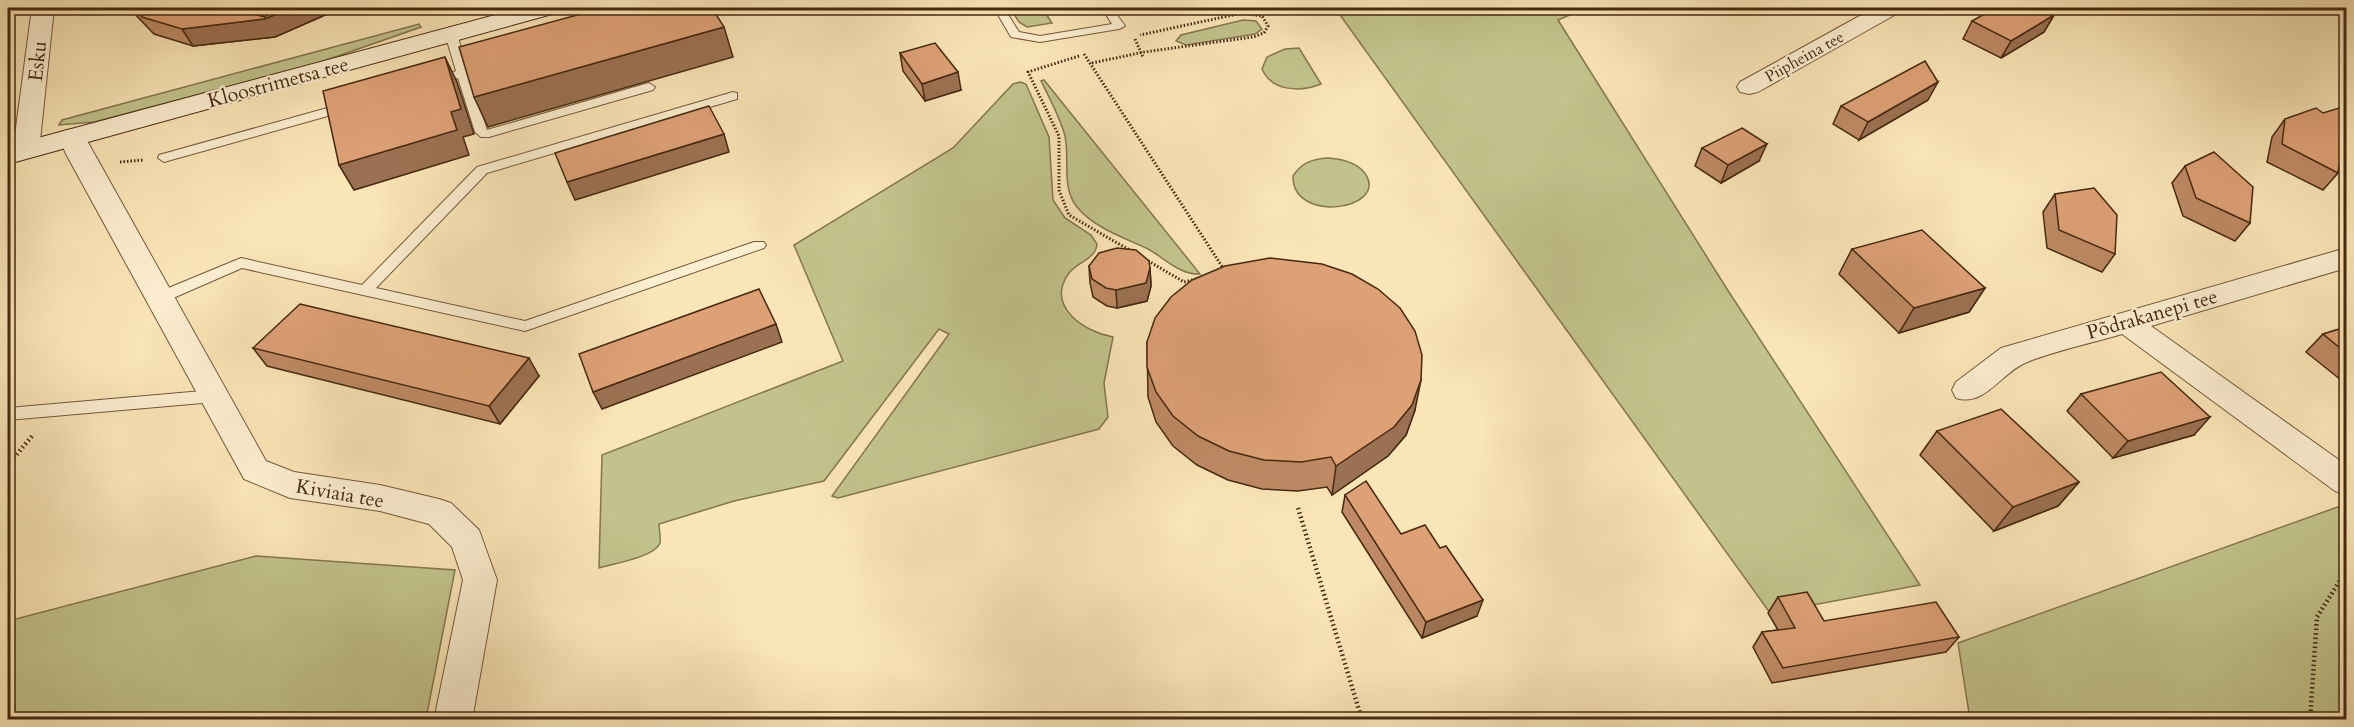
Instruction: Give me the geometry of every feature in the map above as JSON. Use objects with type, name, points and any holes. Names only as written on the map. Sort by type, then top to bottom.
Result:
[{"type":"main road","name":"Kloostrimetsa tee","points":[[17,152],[548,8]]},
{"type":"street","name":"Esku","points":[[17,152],[43,8]]},
{"type":"street","name":"Piipheina tee","points":[[1749,87],[1890,8]]},
{"type":"street","name":"Kiviaia tee","points":[[72,137],[85,165],[255,470],[290,485],[380,498],[439,513],[467,540],[480,580],[453,720]]},
{"type":"street","name":"Põdrakanepi tee","points":[[1967,390],[2012,356],[2346,258]]},
{"type":"street","points":[[2126,322],[2346,482]]},
{"type":"lane","points":[[999,8],[1015,35],[1040,39],[1119,26],[1107,8]]},
{"type":"lane","points":[[451,34],[481,132],[485,134],[649,87]]},
{"type":"lane","points":[[417,86],[497,63]]},
{"type":"lane","points":[[365,290],[482,170],[733,96]]},
{"type":"lane","points":[[164,158],[360,102]]},
{"type":"lane","points":[[159,298],[241,263],[525,326],[759,245]]},
{"type":"lane","points":[[8,414],[214,396]]},
{"type":"path","points":[[1124,40],[1147,31],[1242,13],[1262,16],[1268,26],[1264,33],[1253,36],[1092,63],[1226,273]]},
{"type":"path","points":[[1134,37],[1142,55]]},
{"type":"path","points":[[1095,51],[1028,72],[1059,136],[1059,190],[1069,215],[1184,282],[1203,278]]},
{"type":"path","points":[[85,165],[164,158]]},
{"type":"path","points":[[1298,508],[1362,720]]},
{"type":"path","points":[[2310,720],[2317,617],[2346,571]]},
{"type":"green space","points":[[1010,8],[1042,8],[1052,23],[1027,27],[1019,22]]},
{"type":"green space","points":[[1335,8],[1586,8],[1558,20],[1727,289],[1920,585],[1770,613]]},
{"type":"green space","points":[[1243,20],[1256,21],[1262,29],[1255,34],[1186,45],[1176,41],[1181,35]]},
{"type":"green space","points":[[419,24],[421,27],[315,64],[94,122],[59,125],[62,120]]},
{"type":"green space","points":[[1299,48],[1321,84],[1305,88],[1288,88],[1280,86],[1267,77],[1262,69],[1267,57],[1285,49]]},
{"type":"green space","points":[[1044,80],[1200,274],[1186,272],[1148,249],[1110,232],[1092,221],[1077,207],[1067,182],[1065,136],[1058,115],[1041,81]]},
{"type":"green space","points":[[1020,82],[1026,84],[1049,137],[1053,200],[1065,218],[1091,235],[1097,244],[1090,257],[1069,273],[1063,285],[1062,296],[1071,316],[1091,330],[1113,337],[1104,383],[1108,417],[1099,429],[838,498],[832,496],[949,334],[939,329],[824,481],[734,501],[659,524],[660,543],[656,548],[642,556],[599,568],[602,455],[843,361],[794,245],[953,148],[1013,84]]},
{"type":"green space","points":[[1328,158],[1349,162],[1363,171],[1369,187],[1363,197],[1337,207],[1321,206],[1307,201],[1297,191],[1293,176],[1296,171],[1308,162]]},
{"type":"green space","points":[[2346,504],[2346,719],[1970,719],[1958,643]]},
{"type":"green space","points":[[256,556],[455,570],[426,719],[8,719],[8,621]]},
{"type":"building","points":[[133,8],[227,8],[265,17],[274,8],[292,8],[264,19],[182,29],[142,17]]},
{"type":"building","points":[[603,8],[712,8],[724,27],[474,97],[459,47]]},
{"type":"building","points":[[1995,8],[2037,8],[2054,15],[2011,41],[1972,21]]},
{"type":"building","points":[[935,43],[958,72],[922,84],[900,53]]},
{"type":"building","points":[[445,57],[461,109],[451,112],[457,130],[339,165],[323,91]]},
{"type":"building","points":[[1925,61],[1938,82],[1868,122],[1841,106]]},
{"type":"building","points":[[709,106],[724,134],[567,182],[555,153]]},
{"type":"building","points":[[2346,106],[2338,173],[2282,144],[2285,119],[2316,108],[2323,113]]},
{"type":"building","points":[[1742,128],[1767,144],[1728,165],[1702,148]]},
{"type":"building","points":[[2214,152],[2253,187],[2250,223],[2196,198],[2185,166]]},
{"type":"building","points":[[2094,188],[2117,215],[2115,254],[2059,230],[2055,194]]},
{"type":"building","points":[[1922,230],[1985,288],[1914,308],[1852,249]]},
{"type":"building","points":[[1117,248],[1136,250],[1149,261],[1150,268],[1146,283],[1116,290],[1106,288],[1092,279],[1089,266],[1099,253]]},
{"type":"building","points":[[1270,258],[1322,264],[1352,274],[1378,289],[1400,308],[1415,331],[1422,355],[1421,380],[1412,405],[1394,427],[1336,466],[1331,457],[1301,462],[1264,460],[1229,451],[1198,436],[1173,416],[1156,392],[1147,367],[1147,342],[1155,318],[1171,297],[1192,280],[1225,266]]},
{"type":"building","points":[[759,289],[776,324],[593,392],[579,354]]},
{"type":"building","points":[[300,304],[529,358],[489,406],[253,348]]},
{"type":"building","points":[[2346,327],[2346,353],[2323,334]]},
{"type":"building","points":[[2161,372],[2210,417],[2128,441],[2081,394]]},
{"type":"building","points":[[2001,409],[2079,482],[2013,507],[1937,431]]},
{"type":"building","points":[[1366,481],[1401,534],[1425,525],[1440,548],[1446,546],[1483,600],[1426,622],[1345,495]]},
{"type":"building","points":[[1807,592],[1824,621],[1936,602],[1959,637],[1783,668],[1762,632],[1795,628],[1778,597]]}]
